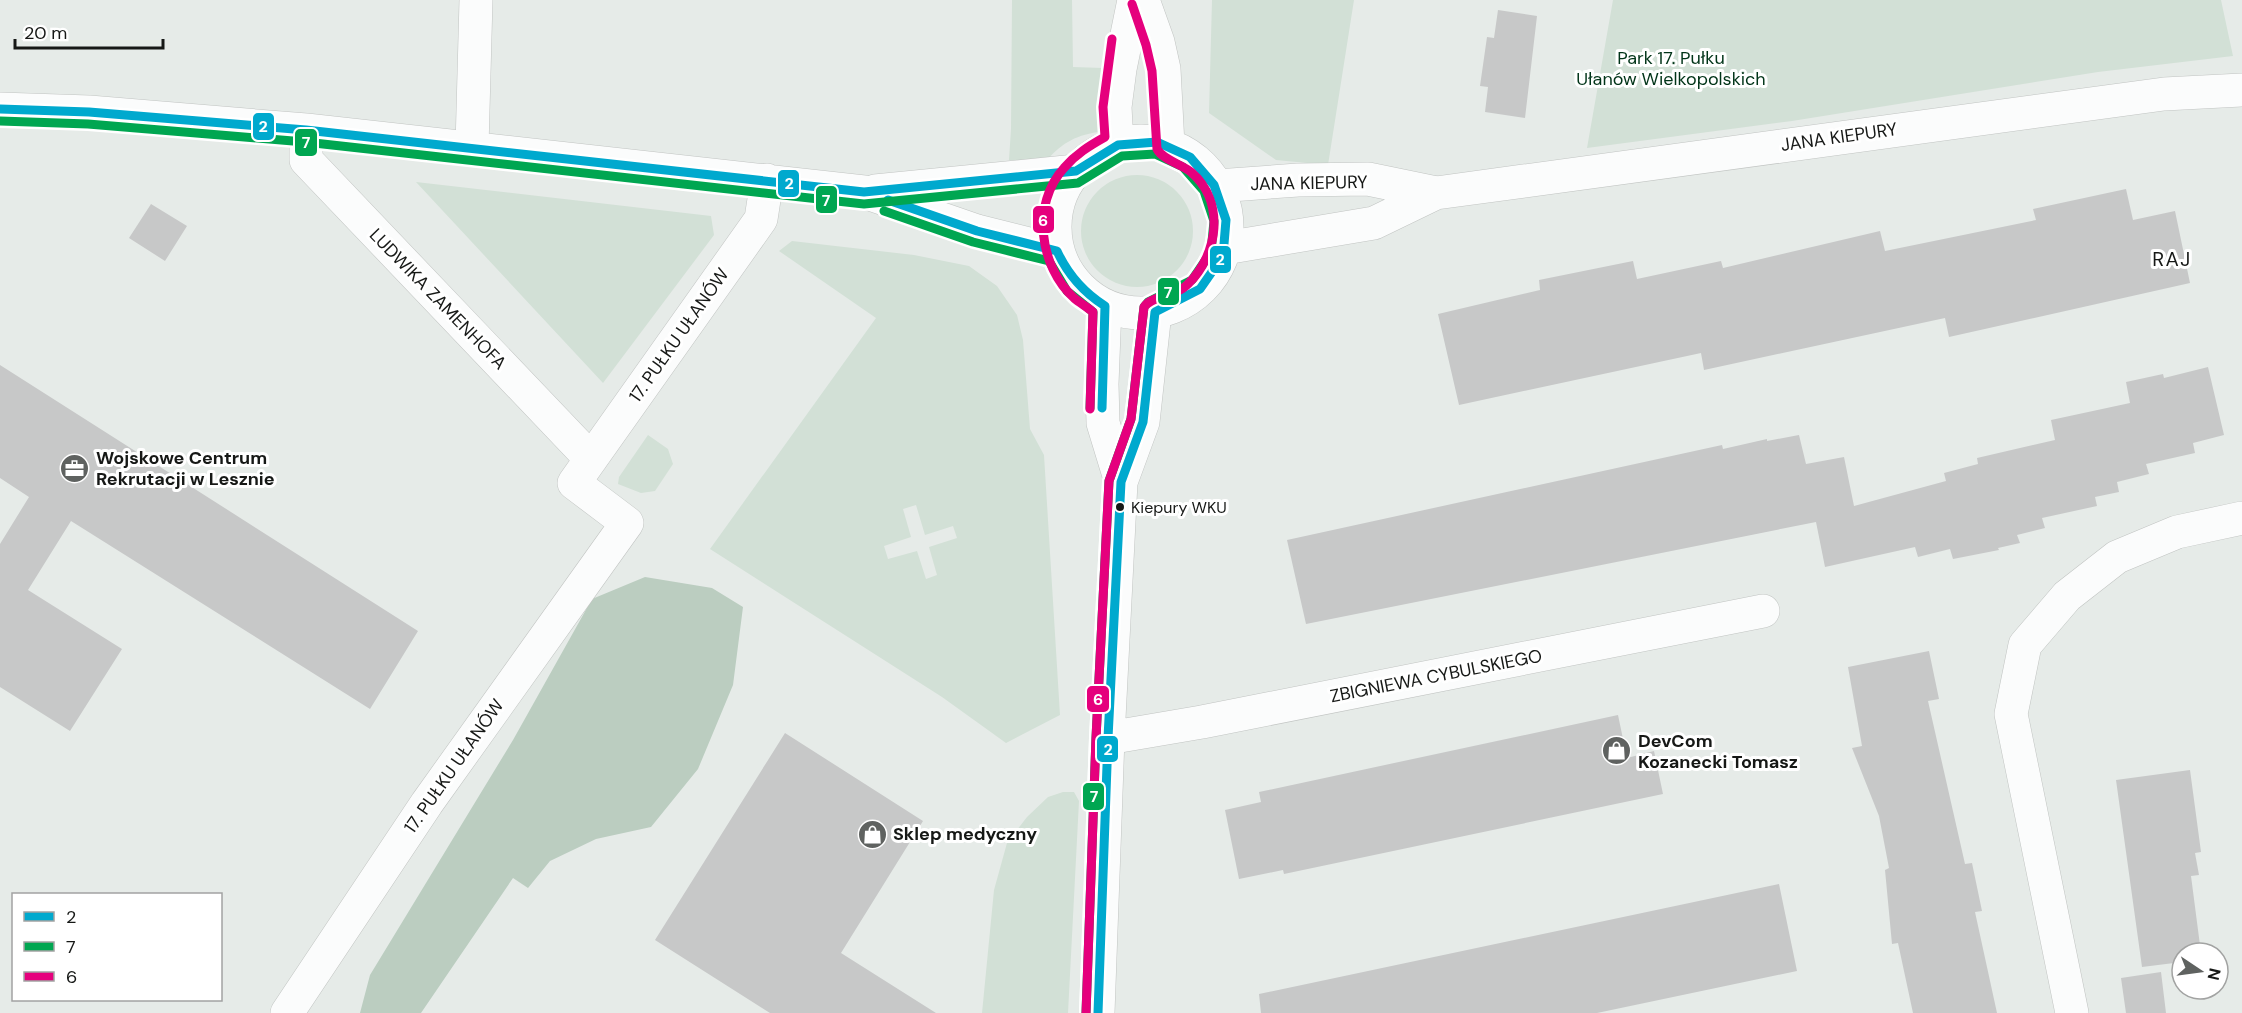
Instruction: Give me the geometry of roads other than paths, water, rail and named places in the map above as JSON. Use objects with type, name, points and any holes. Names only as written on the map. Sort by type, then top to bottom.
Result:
[{"type":"street","points":[[472,147],[476,0]]},
{"type":"street","points":[[1117,144],[1115,107],[1117,88],[1123,46],[1134,0]]},
{"type":"street","points":[[1143,0],[1158,42],[1164,69],[1168,145]]},
{"type":"street","name":"JANA KIEPURY","points":[[1225,248],[1374,223],[1436,193],[2164,94],[2242,90]]},
{"type":"street","points":[[0,109],[89,112],[306,130],[864,192],[977,231],[1057,251]]},
{"type":"street","name":"LUDWIKA ZAMENHOFA","points":[[306,130],[306,160],[627,523]]},
{"type":"street","points":[[1134,141],[1168,145],[1188,154],[1204,168],[1217,186],[1224,206],[1227,227],[1225,248],[1218,267],[1206,284],[1192,297],[1175,307],[1139,314],[1105,306],[1089,296],[1064,268],[1057,251],[1054,226],[1058,204],[1066,184],[1088,159],[1117,144],[1134,141]]},
{"type":"street","points":[[864,192],[1076,171]]},
{"type":"street","name":"JANA KIEPURY","points":[[1217,186],[1298,180],[1368,179],[1436,193]]},
{"type":"street","name":"17. PUŁKU UŁANÓW","points":[[583,471],[760,219],[767,180]]},
{"type":"street","points":[[1105,306],[1101,384],[1103,423],[1121,482]]},
{"type":"street","points":[[1098,1013],[1108,738],[1121,482],[1143,422],[1155,312]]},
{"type":"street","points":[[2072,1013],[2011,714],[2025,645],[2067,596],[2117,557],[2177,532],[2242,518]]},
{"type":"street","name":"17. PUŁKU UŁANÓW","points":[[287,1013],[427,803],[627,523]]},
{"type":"street","name":"ZBIGNIEWA CYBULSKIEGO","points":[[1108,738],[1763,611]]},
{"type":"place","name":"Wojskowe Centrum Rekrutacji w Lesznie","points":[[75,468]]},
{"type":"place","name":"Kiepury WKU","points":[[1120,507]]},
{"type":"place","name":"DevCom Kozanecki Tomasz","points":[[1617,751]]},
{"type":"place","name":"Sklep medyczny","points":[[872,834]]},
{"type":"district","name":"RAJ","points":[[2172,259]]},
{"type":"park label","name":"Park 17. Pułku Ułanów Wielkopolskich","points":[[1671,68]]}]
